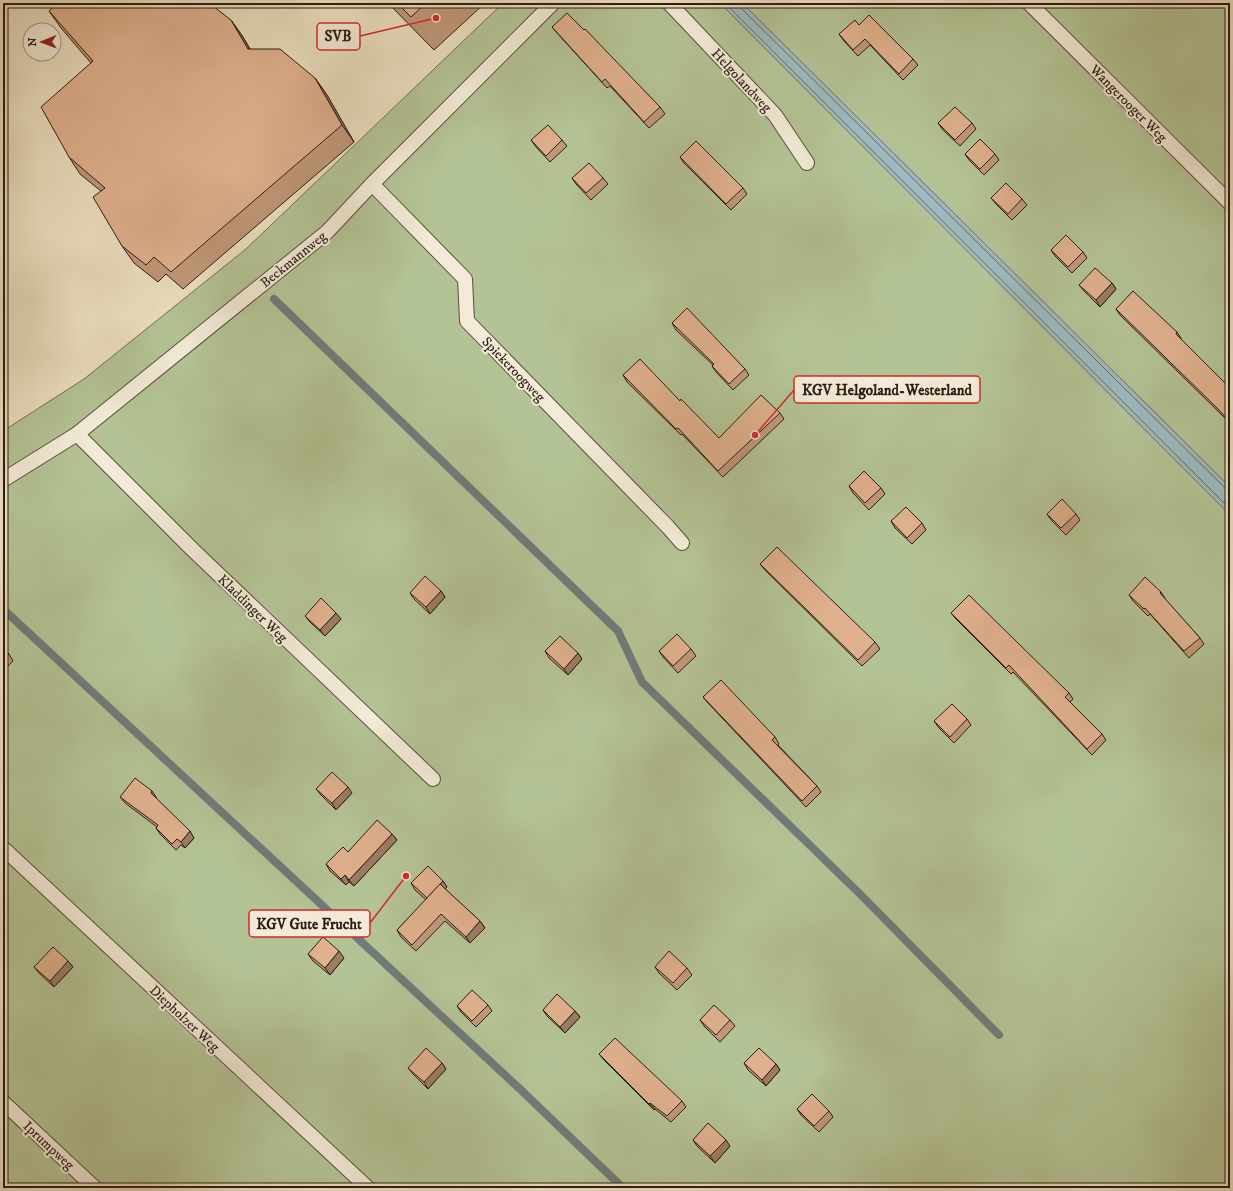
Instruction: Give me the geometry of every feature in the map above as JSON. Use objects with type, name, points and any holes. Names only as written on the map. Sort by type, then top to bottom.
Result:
[{"type":"lane","name":"Beckmannweg","points":[[3,480],[77,434],[327,232],[372,184],[553,3]]},
{"type":"lane","name":"Helgolandweg","points":[[669,3],[775,115],[807,163]]},
{"type":"lane","name":"Wangerooger Weg","points":[[1029,3],[1230,203]]},
{"type":"lane","name":"Spiekeroogweg","points":[[372,184],[465,279],[467,321],[682,543]]},
{"type":"lane","name":"Kladdinger Weg","points":[[77,434],[193,550],[433,779]]},
{"type":"lane","name":"Diepholzer Weg","points":[[3,848],[368,1188]]},
{"type":"lane","name":"Iprumpweg","points":[[3,1102],[95,1188]]},
{"type":"green space","points":[[503,3],[720,3],[1230,515],[1230,1188],[3,1188],[3,431],[84,379],[246,249]]},
{"type":"green space","points":[[742,3],[1230,3],[1230,487]]},
{"type":"water","points":[[720,3],[742,3],[1230,487],[1230,515]]},
{"type":"building","points":[[58,3],[209,3],[231,20],[248,49],[280,49],[315,78],[342,125],[171,272],[154,257],[146,265],[122,246],[93,197],[105,188],[69,157],[41,107],[93,61],[62,26],[62,22],[59,22],[49,11]]},
{"type":"building","points":[[397,3],[426,3],[411,17]]},
{"type":"building","points":[[567,13],[584,30],[585,29],[660,107],[644,122],[605,79],[602,82],[552,27]]},
{"type":"building","points":[[869,15],[913,59],[899,74],[865,39],[853,50],[839,34],[855,20],[859,25]]},
{"type":"building","points":[[955,107],[972,123],[955,140],[938,123]]},
{"type":"building","points":[[548,125],[562,140],[546,156],[531,140]]},
{"type":"building","points":[[980,139],[995,154],[980,169],[965,154]]},
{"type":"building","points":[[696,141],[743,188],[726,204],[680,157]]},
{"type":"building","points":[[589,163],[603,178],[586,193],[572,178]]},
{"type":"building","points":[[1006,183],[1022,199],[1008,214],[991,198]]},
{"type":"building","points":[[1066,235],[1083,252],[1068,267],[1051,250]]},
{"type":"building","points":[[1095,268],[1112,283],[1096,300],[1079,285]]},
{"type":"building","points":[[1133,291],[1177,332],[1176,334],[1230,388],[1230,422],[1116,309]]},
{"type":"building","points":[[687,308],[745,369],[729,384],[712,366],[714,364],[672,323]]},
{"type":"building","points":[[640,359],[680,401],[681,399],[719,438],[761,395],[780,413],[718,471],[678,428],[676,429],[623,375]]},
{"type":"building","points":[[864,471],[881,488],[865,503],[849,486]]},
{"type":"building","points":[[1062,499],[1076,514],[1061,528],[1047,514]]},
{"type":"building","points":[[906,507],[922,523],[907,538],[891,521]]},
{"type":"building","points":[[777,547],[875,642],[858,660],[760,564]]},
{"type":"building","points":[[425,576],[441,591],[426,607],[410,593]]},
{"type":"building","points":[[1145,577],[1161,592],[1160,593],[1200,638],[1184,651],[1145,608],[1144,609],[1129,595]]},
{"type":"building","points":[[969,595],[1069,693],[1065,697],[1102,734],[1087,749],[1009,665],[1006,668],[951,613]]},
{"type":"building","points":[[321,598],[336,613],[320,630],[305,616]]},
{"type":"building","points":[[677,634],[691,649],[673,666],[659,651]]},
{"type":"building","points":[[560,636],[578,653],[564,669],[545,651]]},
{"type":"building","points":[[3,649],[9,654],[3,660]]},
{"type":"building","points":[[721,680],[775,737],[772,740],[817,786],[802,801],[703,697]]},
{"type":"building","points":[[952,704],[967,719],[950,737],[934,721]]},
{"type":"building","points":[[332,772],[348,787],[332,803],[316,789]]},
{"type":"building","points":[[135,778],[152,791],[151,793],[190,831],[181,842],[177,839],[172,844],[156,828],[158,825],[120,797]]},
{"type":"building","points":[[377,820],[392,834],[349,880],[345,875],[341,879],[326,864],[343,847],[348,852]]},
{"type":"building","points":[[428,866],[443,881],[427,898],[411,883]]},
{"type":"building","points":[[440,884],[480,921],[466,937],[441,914],[412,945],[397,930]]},
{"type":"building","points":[[323,937],[339,951],[325,968],[308,954]]},
{"type":"building","points":[[53,947],[68,961],[50,981],[34,967]]},
{"type":"building","points":[[669,951],[687,968],[673,983],[655,967]]},
{"type":"building","points":[[472,990],[488,1005],[472,1021],[457,1006]]},
{"type":"building","points":[[557,994],[575,1011],[560,1027],[543,1010]]},
{"type":"building","points":[[714,1005],[730,1020],[716,1035],[700,1020]]},
{"type":"building","points":[[615,1038],[682,1101],[667,1116],[650,1103],[649,1104],[599,1054]]},
{"type":"building","points":[[426,1048],[442,1063],[424,1082],[408,1068]]},
{"type":"building","points":[[759,1048],[776,1064],[762,1080],[744,1063]]},
{"type":"building","points":[[812,1094],[829,1111],[814,1126],[797,1109]]},
{"type":"building","points":[[708,1123],[726,1140],[710,1156],[693,1140]]},
{"type":"waterway","points":[[274,299],[618,631],[642,682],[860,894],[999,1035]]},
{"type":"waterway","points":[[3,609],[521,1090],[623,1188]]},
{"type":"place","name":"SVB","points":[[436,18]]},
{"type":"place","name":"KGV Helgoland-Westerland","points":[[755,435]]},
{"type":"place","name":"KGV Gute Frucht","points":[[406,876]]}]
